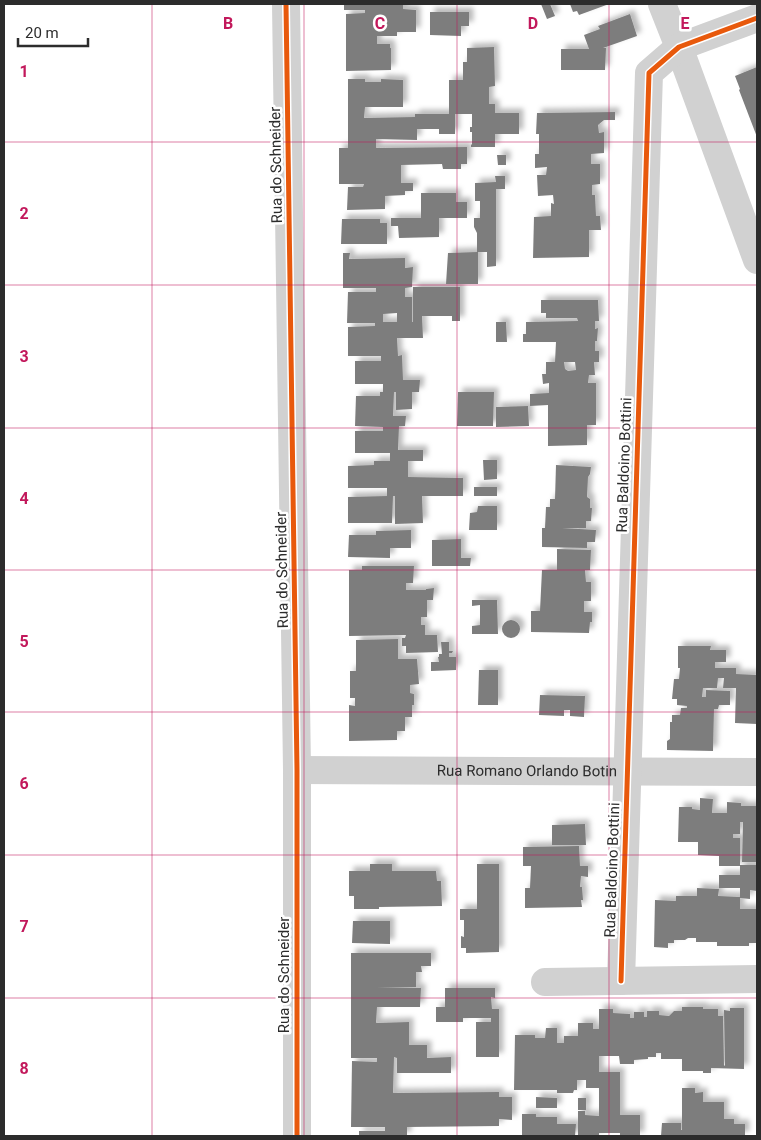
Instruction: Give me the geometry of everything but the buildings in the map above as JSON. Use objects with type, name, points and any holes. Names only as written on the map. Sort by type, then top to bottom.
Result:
[{"type":"street","name":"Rua do Schneider","points":[[286,4],[297,770],[297,1136]]},
{"type":"street","points":[[662,4],[757,260]]},
{"type":"street","name":"Rua Baldoino Bottini","points":[[621,981],[649,72],[679,46],[757,18]]},
{"type":"street","name":"Rua Romano Orlando Botin","points":[[297,770],[757,772]]},
{"type":"street","points":[[545,982],[757,979]]},
{"type":"cycle path","points":[[286,4],[297,770],[297,1136]]},
{"type":"cycle path","points":[[621,981],[649,73],[679,47],[757,18]]}]
